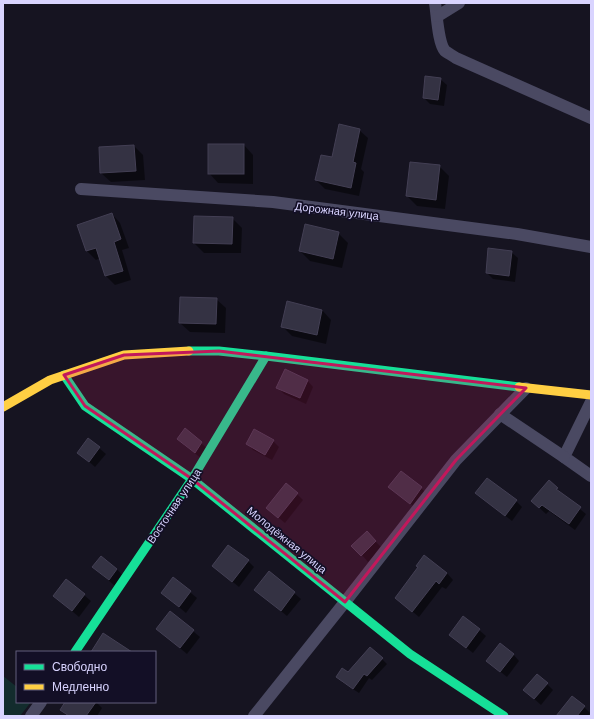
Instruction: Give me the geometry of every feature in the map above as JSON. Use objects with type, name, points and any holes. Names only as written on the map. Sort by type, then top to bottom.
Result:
[{"type":"street","points":[[435,3],[438,16],[439,38],[444,50],[456,58],[591,118]]},
{"type":"street","points":[[438,16],[459,3]]},
{"type":"street","name":"Дорожная улица","points":[[81,189],[273,202],[517,234],[591,247]]},
{"type":"street","points":[[3,407],[50,380],[124,355],[177,350],[219,351],[266,356],[591,395]]},
{"type":"street","name":"Восточная улица","points":[[76,651],[192,480],[266,356]]},
{"type":"street","name":"Молодёжная улица","points":[[64,376],[85,406],[192,480],[410,654],[504,716]]},
{"type":"street","points":[[254,716],[456,460],[526,388]]},
{"type":"street","points":[[564,457],[591,402]]},
{"type":"street","points":[[500,414],[591,476]]},
{"type":"street","points":[[31,716],[40,703]]},
{"type":"highlighted area","points":[[219,351],[526,388],[456,460],[345,602],[192,479],[85,406],[64,375],[124,355]]},
{"type":"green space","points":[[3,676],[16,686],[16,703],[30,703],[20,716],[3,716]]},
{"type":"building","points":[[425,76],[441,78],[438,100],[423,98]]},
{"type":"building","points":[[339,124],[360,129],[353,162],[356,163],[351,188],[315,180],[321,155],[332,157]]},
{"type":"building","points":[[208,144],[244,144],[244,174],[208,174]]},
{"type":"building","points":[[134,145],[136,171],[100,173],[99,147]]},
{"type":"building","points":[[410,162],[440,165],[436,200],[406,196]]},
{"type":"building","points":[[112,213],[121,239],[114,242],[123,271],[105,276],[96,248],[86,251],[77,225]]},
{"type":"building","points":[[194,216],[233,217],[232,244],[193,243]]},
{"type":"building","points":[[305,224],[339,232],[333,259],[299,251]]},
{"type":"building","points":[[488,248],[512,251],[509,276],[486,273]]},
{"type":"building","points":[[180,297],[217,298],[216,324],[179,323]]},
{"type":"building","points":[[287,301],[322,310],[317,335],[281,327]]},
{"type":"building","points":[[285,369],[308,380],[300,398],[276,388]]},
{"type":"building","points":[[185,428],[202,442],[195,453],[177,439]]},
{"type":"building","points":[[254,429],[274,440],[265,455],[246,444]]},
{"type":"building","points":[[88,438],[100,447],[89,462],[77,453]]},
{"type":"building","points":[[401,471],[422,487],[410,504],[388,487]]},
{"type":"building","points":[[487,478],[517,500],[505,516],[475,493]]},
{"type":"building","points":[[549,480],[558,488],[556,489],[581,507],[569,524],[542,505],[539,508],[531,501]]},
{"type":"building","points":[[286,483],[298,493],[278,518],[266,508]]},
{"type":"building","points":[[367,531],[376,541],[361,556],[351,546]]},
{"type":"building","points":[[228,545],[249,560],[232,582],[212,566]]},
{"type":"building","points":[[424,555],[447,573],[439,584],[436,581],[412,612],[395,598],[418,567],[416,566]]},
{"type":"building","points":[[101,556],[117,569],[109,580],[92,567]]},
{"type":"building","points":[[269,571],[295,592],[281,611],[254,590]]},
{"type":"building","points":[[173,577],[191,591],[179,607],[161,593]]},
{"type":"building","points":[[66,579],[85,594],[72,611],[53,596]]},
{"type":"building","points":[[170,611],[194,630],[180,648],[156,629]]},
{"type":"building","points":[[463,616],[480,629],[466,648],[449,635]]},
{"type":"building","points":[[103,633],[130,651],[92,651]]},
{"type":"building","points":[[500,643],[514,654],[500,672],[486,661]]},
{"type":"building","points":[[370,647],[383,658],[367,676],[364,674],[353,689],[336,677],[342,668],[348,672]]},
{"type":"building","points":[[537,674],[548,683],[534,699],[523,690]]},
{"type":"building","points":[[572,696],[585,706],[577,716],[556,716]]},
{"type":"building","points":[[64,703],[95,703],[86,716],[69,716],[60,710]]},
{"type":"traffic: fast","points":[[189,351],[219,351],[266,356],[519,387]]},
{"type":"traffic: fast","points":[[76,651],[192,479],[266,356]]},
{"type":"traffic: fast","points":[[64,375],[85,406],[192,479],[410,654],[504,716]]},
{"type":"traffic: slow","points":[[3,407],[50,380],[124,355],[189,351]]},
{"type":"traffic: slow","points":[[519,387],[591,395]]}]
